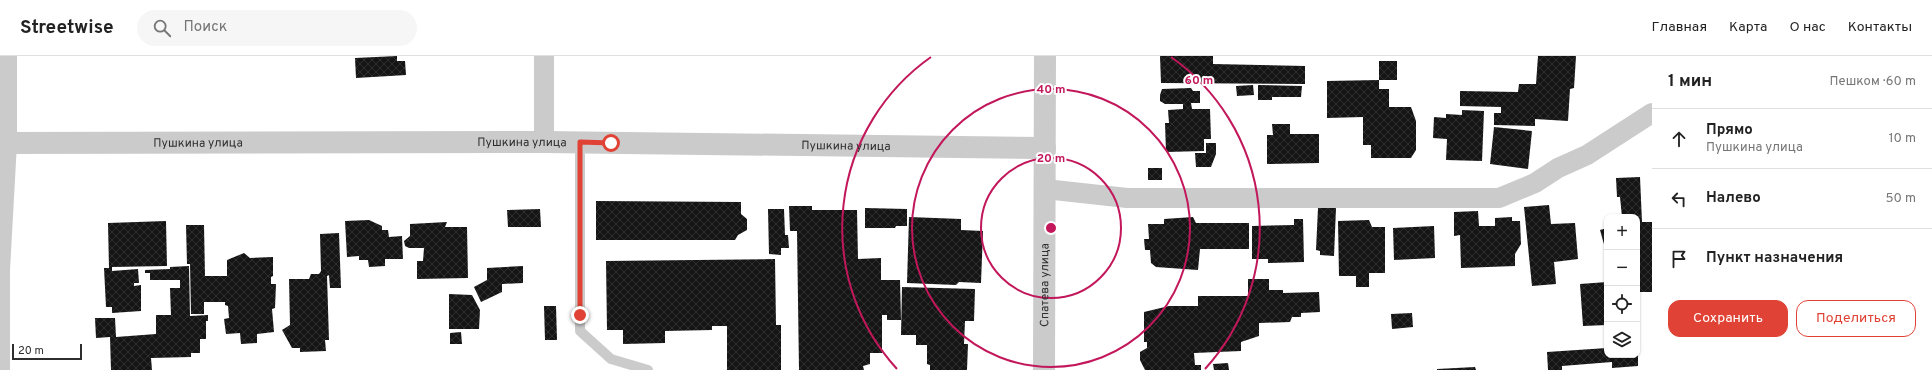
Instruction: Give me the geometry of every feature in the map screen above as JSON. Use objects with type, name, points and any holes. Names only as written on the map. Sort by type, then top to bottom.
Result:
[{"type":"street","points":[[0,370],[0,270],[7,56]]},
{"type":"street","points":[[544,56],[544,142]]},
{"type":"street","name":"Спатева улица","points":[[1044,370],[1045,56]]},
{"type":"street","points":[[1045,189],[1127,198],[1500,198],[1535,183],[1558,168],[1587,155],[1652,113]]},
{"type":"street","name":"Пушкина улица","points":[[4,143],[580,142],[1045,148]]},
{"type":"lane","points":[[580,142],[580,331],[611,359],[648,370]]},
{"type":"building","points":[[397,56],[397,61],[405,61],[406,75],[356,78],[355,58]]},
{"type":"building","points":[[1160,56],[1213,56],[1213,64],[1305,66],[1305,84],[1161,83]]},
{"type":"building","points":[[1538,56],[1576,56],[1574,88],[1570,89],[1568,121],[1535,119],[1535,126],[1494,125],[1494,113],[1501,113],[1501,107],[1460,106],[1460,91],[1518,92],[1519,84],[1536,84]]},
{"type":"building","points":[[1379,61],[1397,61],[1397,80],[1379,80]]},
{"type":"building","points":[[1379,80],[1379,89],[1389,89],[1389,107],[1411,107],[1416,121],[1416,150],[1411,158],[1371,158],[1371,145],[1363,145],[1363,117],[1327,118],[1327,81]]},
{"type":"building","points":[[1253,85],[1254,95],[1237,96],[1236,86]]},
{"type":"building","points":[[1258,85],[1302,86],[1301,97],[1272,97],[1272,100],[1258,100]]},
{"type":"building","points":[[1191,88],[1193,91],[1200,91],[1200,103],[1191,103],[1192,109],[1210,109],[1211,139],[1204,139],[1204,151],[1166,152],[1165,123],[1169,123],[1168,110],[1183,109],[1183,104],[1165,104],[1160,101],[1162,89]]},
{"type":"building","points":[[1462,110],[1484,111],[1482,161],[1446,160],[1447,139],[1433,138],[1434,117],[1446,118],[1446,114],[1462,115]]},
{"type":"building","points":[[1272,124],[1290,124],[1290,134],[1319,134],[1319,163],[1267,164],[1267,135],[1273,135]]},
{"type":"building","points":[[1494,127],[1532,131],[1528,169],[1490,164]]},
{"type":"building","points":[[1206,143],[1216,143],[1216,154],[1211,167],[1196,167],[1195,153],[1206,153]]},
{"type":"building","points":[[1148,168],[1162,168],[1162,180],[1148,180]]},
{"type":"building","points":[[1640,177],[1642,222],[1652,222],[1652,292],[1640,292],[1640,214],[1622,214],[1620,197],[1617,197],[1616,178]]},
{"type":"building","points":[[596,201],[741,202],[741,214],[747,219],[747,230],[738,235],[735,240],[596,240]]},
{"type":"building","points":[[1549,205],[1551,224],[1575,223],[1578,259],[1554,262],[1556,284],[1532,286],[1524,207]]},
{"type":"building","points":[[789,206],[812,206],[812,210],[857,210],[858,259],[881,258],[881,280],[900,280],[901,320],[887,320],[887,315],[882,315],[882,353],[870,353],[870,364],[863,366],[864,370],[799,370],[797,231],[790,231]]},
{"type":"building","points":[[865,208],[907,209],[907,226],[896,226],[895,228],[865,228]]},
{"type":"building","points":[[1318,208],[1336,208],[1334,256],[1320,255],[1320,251],[1316,250]]},
{"type":"building","points":[[540,209],[541,227],[508,227],[507,210]]},
{"type":"building","points":[[768,209],[784,209],[785,235],[788,235],[789,248],[781,248],[781,255],[769,254]]},
{"type":"building","points":[[1478,211],[1479,226],[1495,226],[1495,218],[1512,217],[1512,221],[1520,221],[1521,244],[1515,254],[1515,266],[1461,268],[1460,235],[1454,236],[1454,212]]},
{"type":"building","points":[[909,217],[961,219],[961,230],[983,231],[981,283],[959,282],[956,285],[907,283]]},
{"type":"building","points":[[1193,217],[1196,223],[1249,223],[1249,249],[1200,249],[1198,270],[1156,267],[1151,263],[1150,250],[1145,250],[1144,239],[1149,239],[1148,224],[1164,224],[1164,219]]},
{"type":"building","points":[[1294,219],[1303,219],[1304,262],[1268,263],[1268,259],[1252,259],[1252,226],[1294,225]]},
{"type":"building","points":[[369,220],[382,226],[382,230],[388,230],[389,237],[402,236],[403,259],[385,259],[385,266],[369,267],[368,260],[359,260],[359,256],[347,257],[345,221]]},
{"type":"building","points":[[1369,220],[1372,227],[1385,227],[1385,273],[1369,273],[1369,287],[1356,287],[1356,276],[1339,276],[1338,221]]},
{"type":"building","points":[[166,221],[167,266],[112,267],[112,271],[138,269],[139,283],[134,283],[134,286],[141,285],[141,311],[112,313],[112,307],[106,307],[104,268],[109,268],[108,223]]},
{"type":"building","points":[[447,222],[445,227],[467,227],[468,278],[417,279],[417,261],[423,261],[424,248],[409,248],[405,246],[404,241],[410,236],[410,224]]},
{"type":"building","points":[[186,225],[204,225],[205,276],[227,276],[227,260],[244,253],[250,258],[273,257],[273,276],[271,277],[271,284],[276,284],[275,308],[272,309],[274,332],[257,334],[257,343],[241,344],[240,333],[226,334],[224,319],[229,318],[228,306],[225,305],[225,302],[204,302],[204,314],[191,314],[190,264],[187,264]]},
{"type":"building","points":[[1434,226],[1435,258],[1394,260],[1393,228]]},
{"type":"building","points":[[1604,229],[1604,244],[1600,230]]},
{"type":"building","points":[[339,233],[341,288],[330,288],[329,275],[327,276],[329,340],[325,340],[326,351],[300,352],[300,348],[292,348],[282,330],[290,325],[289,279],[309,279],[311,274],[319,274],[321,271],[320,234]]},
{"type":"building","points":[[775,259],[776,325],[781,325],[781,370],[727,370],[727,326],[712,326],[712,330],[665,331],[665,343],[623,344],[623,330],[607,330],[606,261]]},
{"type":"building","points":[[189,266],[190,316],[208,315],[208,321],[206,321],[206,339],[200,339],[200,353],[191,353],[191,357],[151,358],[152,370],[111,370],[110,337],[96,338],[95,318],[115,318],[116,337],[156,334],[156,315],[171,315],[170,288],[180,288],[180,280],[150,280],[150,273],[145,273],[145,270],[170,269],[170,267]]},
{"type":"building","points":[[523,266],[523,283],[502,284],[502,292],[481,302],[474,287],[487,280],[487,268]]},
{"type":"building","points":[[1248,279],[1269,279],[1269,290],[1283,290],[1283,293],[1319,292],[1320,312],[1301,313],[1301,317],[1292,317],[1290,322],[1259,323],[1259,336],[1241,342],[1241,351],[1194,353],[1195,365],[1201,365],[1201,370],[1145,370],[1140,360],[1140,352],[1147,348],[1147,342],[1144,342],[1144,312],[1169,306],[1198,306],[1198,296],[1248,296]]},
{"type":"building","points":[[1604,282],[1604,325],[1583,326],[1580,284]]},
{"type":"building","points":[[902,287],[975,289],[974,321],[965,321],[964,344],[968,344],[967,370],[930,370],[930,365],[927,364],[927,345],[916,345],[916,335],[901,335]]},
{"type":"building","points":[[449,294],[472,295],[480,310],[479,329],[449,329]]},
{"type":"building","points":[[544,306],[556,306],[557,340],[545,340]]},
{"type":"building","points":[[1412,313],[1413,327],[1392,329],[1391,314]]},
{"type":"building","points":[[461,332],[462,344],[450,344],[450,333]]},
{"type":"building","points":[[1604,348],[1604,358],[1638,358],[1638,366],[1612,368],[1612,362],[1562,366],[1562,370],[1548,370],[1547,352]]},
{"type":"building","points":[[1228,363],[1229,370],[1214,370],[1213,364]]},
{"type":"building","points":[[1475,367],[1476,370],[1437,370],[1437,369]]},
{"type":"route","points":[[580,315],[580,142],[611,143]]}]
